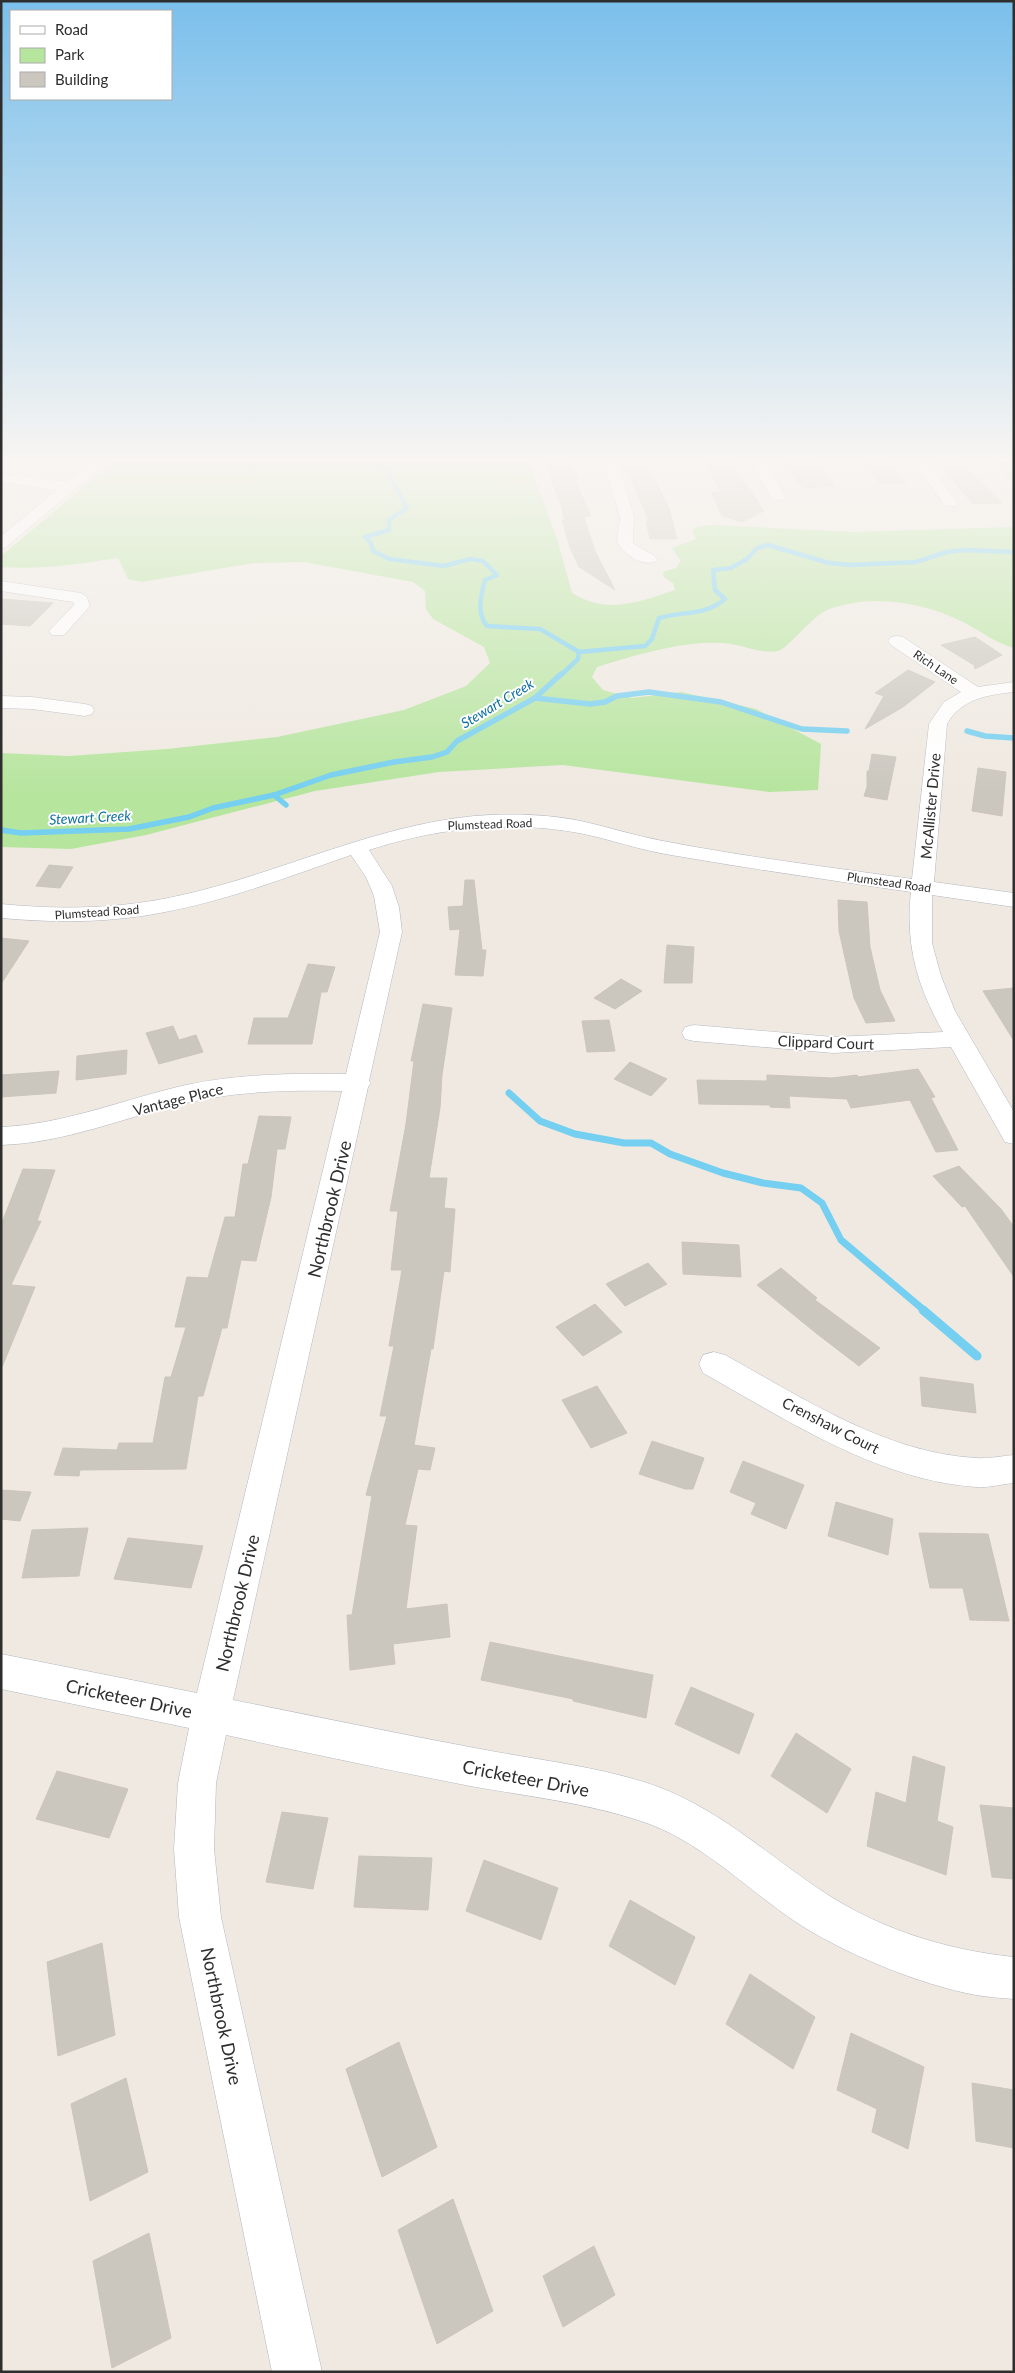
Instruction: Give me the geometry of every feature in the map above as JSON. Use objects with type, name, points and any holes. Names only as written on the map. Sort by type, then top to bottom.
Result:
[{"type":"street","points":[[1,586],[75,596],[82,600],[82,606],[58,631]]},
{"type":"street","name":"Rich Lane","points":[[897,641],[975,693]]},
{"type":"street","name":"McAllister Drive","points":[[1014,687],[975,693],[950,706],[942,713],[938,724],[920,909],[921,944],[928,976],[942,1011],[1014,1135]]},
{"type":"street","points":[[1,702],[32,703],[85,710]]},
{"type":"street","name":"Plumstead Road","points":[[1,912],[58,916],[98,915],[144,909],[206,896],[388,837],[440,826],[476,822],[546,823],[577,827],[663,848],[1014,900]]},
{"type":"street","name":"Northbrook Drive","points":[[297,2372],[214,1972],[200,1917],[194,1849],[197,1783],[211,1714],[358,1083],[391,932],[391,913],[385,890],[374,871],[356,847]]},
{"type":"street","name":"Clippard Court","points":[[694,1032],[833,1045],[957,1039]]},
{"type":"street","name":"Vantage Place","points":[[1,1136],[48,1132],[73,1127],[164,1100],[232,1086],[301,1081],[358,1083]]},
{"type":"street","name":"Crenshaw Court","points":[[714,1364],[844,1434],[888,1454],[954,1470],[973,1472],[1014,1469]]},
{"type":"street","name":"Cricketeer Drive","points":[[1,1672],[415,1756],[580,1787],[644,1802],[698,1826],[724,1842],[808,1906],[873,1941],[910,1956],[975,1974],[1014,1978]]},
{"type":"green space","points":[[124,571],[208,571],[141,582],[128,579]]},
{"type":"green space","points":[[352,571],[566,571],[572,593],[598,604],[611,605],[636,602],[675,590],[673,583],[664,577],[663,572],[667,571],[1014,571],[1014,648],[994,640],[963,622],[931,609],[896,602],[879,601],[861,602],[827,610],[814,619],[788,645],[778,651],[757,650],[723,643],[691,644],[659,650],[597,667],[592,677],[603,690],[632,698],[681,692],[756,709],[821,744],[818,790],[769,792],[563,765],[439,772],[315,791],[146,835],[71,849],[1,847],[1,753],[69,756],[167,749],[277,737],[404,710],[466,686],[490,663],[484,647],[433,619],[426,609],[425,591],[413,582]]},
{"type":"building","points":[[585,571],[605,571],[615,590]]},
{"type":"building","points":[[1,599],[53,603],[30,626],[1,624]]},
{"type":"building","points":[[975,637],[1002,655],[975,669],[974,665],[941,645]]},
{"type":"building","points":[[908,670],[935,682],[903,707],[865,729],[884,696],[875,693]]},
{"type":"building","points":[[872,754],[896,757],[887,800],[864,796],[867,787],[867,771],[869,771]]},
{"type":"building","points":[[978,768],[1006,772],[1002,816],[972,811]]},
{"type":"building","points":[[49,865],[73,867],[60,888],[36,886]]},
{"type":"building","points":[[465,880],[474,880],[482,950],[486,950],[483,976],[455,975],[460,929],[450,930],[448,907],[463,906]]},
{"type":"building","points":[[838,900],[867,902],[870,947],[880,990],[895,1021],[866,1023],[854,998],[839,931]]},
{"type":"building","points":[[1,938],[29,941],[1,984]]},
{"type":"building","points":[[667,945],[694,947],[692,983],[664,983]]},
{"type":"building","points":[[308,964],[335,967],[327,992],[321,992],[312,1044],[248,1044],[254,1018],[288,1018]]},
{"type":"building","points":[[621,979],[642,991],[615,1009],[594,998]]},
{"type":"building","points":[[1014,988],[1014,1041],[983,991]]},
{"type":"building","points":[[423,1004],[452,1008],[442,1075],[440,1108],[429,1178],[447,1178],[444,1208],[455,1209],[450,1272],[444,1271],[433,1349],[431,1349],[414,1445],[435,1448],[430,1470],[418,1469],[405,1525],[417,1526],[406,1609],[447,1604],[450,1637],[393,1644],[395,1664],[350,1670],[347,1615],[352,1615],[372,1496],[366,1495],[387,1416],[380,1416],[394,1346],[389,1346],[402,1270],[391,1270],[398,1211],[390,1211],[406,1124],[414,1061],[411,1061]]},
{"type":"building","points":[[609,1020],[615,1051],[587,1052],[582,1021]]},
{"type":"building","points":[[173,1026],[179,1040],[196,1035],[203,1052],[159,1064],[146,1033]]},
{"type":"building","points":[[127,1050],[126,1074],[76,1080],[77,1056]]},
{"type":"building","points":[[630,1062],[667,1079],[651,1096],[614,1079]]},
{"type":"building","points":[[918,1069],[935,1097],[931,1098],[958,1150],[936,1152],[910,1100],[851,1108],[847,1099],[789,1096],[790,1108],[770,1107],[770,1105],[699,1104],[697,1080],[767,1081],[767,1075],[832,1078],[857,1075],[858,1077]]},
{"type":"building","points":[[59,1071],[56,1093],[1,1097],[1,1075]]},
{"type":"building","points":[[259,1116],[291,1117],[285,1149],[277,1149],[271,1197],[256,1261],[241,1260],[227,1328],[222,1328],[203,1396],[198,1396],[186,1469],[80,1470],[79,1476],[54,1475],[63,1448],[117,1450],[119,1443],[153,1443],[165,1377],[171,1377],[186,1327],[175,1327],[187,1277],[208,1278],[225,1217],[235,1217],[243,1164],[248,1164]]},
{"type":"building","points":[[959,1166],[1001,1209],[1014,1227],[1014,1277],[965,1206],[962,1207],[933,1176]]},
{"type":"building","points":[[23,1169],[55,1170],[37,1221],[41,1221],[11,1285],[35,1287],[2,1367],[1,1225]]},
{"type":"building","points":[[682,1242],[739,1245],[741,1277],[683,1274]]},
{"type":"building","points":[[648,1263],[667,1284],[625,1306],[606,1284]]},
{"type":"building","points":[[781,1268],[817,1298],[815,1300],[880,1348],[859,1366],[757,1285]]},
{"type":"building","points":[[595,1304],[622,1332],[583,1356],[556,1327]]},
{"type":"building","points":[[920,1377],[973,1384],[976,1413],[922,1406]]},
{"type":"building","points":[[597,1386],[627,1433],[591,1448],[562,1400]]},
{"type":"building","points":[[652,1441],[704,1458],[693,1489],[685,1489],[639,1474]]},
{"type":"building","points":[[743,1461],[804,1485],[786,1529],[751,1514],[756,1503],[730,1492]]},
{"type":"building","points":[[1,1490],[31,1492],[20,1521],[1,1519]]},
{"type":"building","points":[[836,1502],[893,1519],[888,1555],[828,1536]]},
{"type":"building","points":[[88,1528],[79,1576],[22,1578],[32,1530]]},
{"type":"building","points":[[919,1533],[988,1534],[1009,1621],[970,1620],[963,1588],[930,1588]]},
{"type":"building","points":[[128,1538],[203,1546],[191,1588],[114,1579]]},
{"type":"building","points":[[490,1642],[653,1675],[646,1718],[573,1701],[573,1699],[481,1680]]},
{"type":"building","points":[[691,1687],[754,1714],[739,1754],[675,1724]]},
{"type":"building","points":[[796,1733],[851,1769],[827,1813],[771,1776]]},
{"type":"building","points":[[913,1756],[945,1767],[937,1821],[953,1827],[946,1875],[867,1846],[876,1792],[906,1803]]},
{"type":"building","points":[[57,1771],[128,1789],[109,1838],[36,1819]]},
{"type":"building","points":[[980,1805],[1014,1808],[1014,1879],[992,1877]]},
{"type":"building","points":[[282,1812],[328,1818],[313,1889],[266,1882]]},
{"type":"building","points":[[359,1856],[432,1858],[428,1910],[354,1907]]},
{"type":"building","points":[[484,1860],[558,1888],[541,1940],[466,1911]]},
{"type":"building","points":[[630,1900],[695,1937],[675,1985],[609,1946]]},
{"type":"building","points":[[102,1943],[115,2035],[58,2056],[47,1962]]},
{"type":"building","points":[[750,1974],[815,2017],[793,2069],[726,2024]]},
{"type":"building","points":[[851,2033],[924,2067],[908,2149],[872,2132],[877,2109],[837,2090]]},
{"type":"building","points":[[399,2042],[437,2147],[382,2177],[346,2069]]},
{"type":"building","points":[[126,2078],[148,2172],[90,2201],[71,2104]]},
{"type":"building","points":[[972,2083],[1014,2090],[1014,2148],[976,2141]]},
{"type":"building","points":[[453,2199],[493,2311],[437,2344],[398,2230]]},
{"type":"building","points":[[149,2233],[171,2338],[112,2368],[93,2261]]},
{"type":"building","points":[[594,2246],[615,2295],[563,2327],[543,2276]]},
{"type":"waterway","points":[[493,571],[497,575],[485,580],[480,604],[481,615],[487,626],[540,629],[579,652]]},
{"type":"waterway","name":"Stewart Creek","points":[[579,652],[645,646],[652,639],[659,618],[702,611],[717,604],[725,599],[715,590],[713,571]]},
{"type":"waterway","name":"Stewart Creek","points":[[560,676],[578,659],[579,652]]},
{"type":"waterway","name":"Stewart Creek","points":[[535,698],[561,674]]},
{"type":"waterway","points":[[535,698],[590,704],[605,702],[617,696],[649,692],[721,702],[802,729],[847,731]]},
{"type":"waterway","name":"Stewart Creek","points":[[274,795],[331,775],[394,762],[432,757],[447,752],[457,741],[535,698]]},
{"type":"waterway","points":[[967,731],[985,736],[1014,738]]},
{"type":"waterway","name":"Stewart Creek","points":[[1,830],[21,833],[129,829],[189,817],[213,808],[274,795]]},
{"type":"waterway","points":[[274,795],[286,805]]},
{"type":"waterway","points":[[509,1093],[540,1121],[575,1134],[624,1143],[651,1143],[670,1154],[723,1173],[763,1183],[801,1188],[822,1203],[841,1240],[925,1311]]},
{"type":"waterway","points":[[923,1310],[977,1356]]}]
